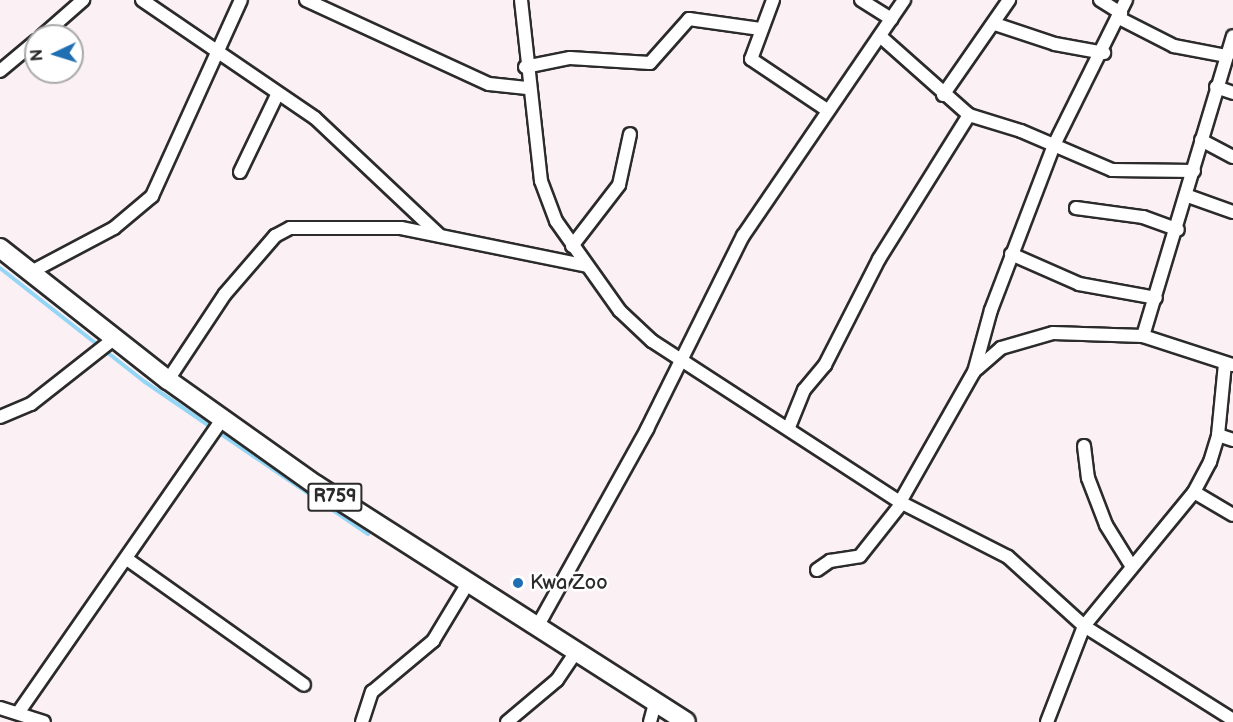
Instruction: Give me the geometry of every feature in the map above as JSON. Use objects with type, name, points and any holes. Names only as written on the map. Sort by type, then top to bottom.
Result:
[{"type":"main road","name":"R759","points":[[0,248],[168,380],[468,583],[577,650],[686,722]]},
{"type":"street","points":[[56,24],[83,0]]},
{"type":"street","points":[[142,0],[220,51],[277,95],[315,118],[440,237]]},
{"type":"street","points":[[31,272],[114,228],[152,196],[220,51],[241,0]]},
{"type":"street","points":[[306,0],[489,84],[528,88]]},
{"type":"street","points":[[521,0],[525,67],[541,182],[572,246],[620,311],[683,360],[901,502],[1008,557],[1084,626],[1233,720]]},
{"type":"street","points":[[773,0],[760,29],[751,59],[827,110]]},
{"type":"street","points":[[861,0],[891,19]]},
{"type":"street","points":[[537,627],[683,360],[743,236],[904,0]]},
{"type":"street","points":[[943,95],[995,24],[1009,0]]},
{"type":"street","points":[[1100,0],[1120,16],[1174,46],[1227,56]]},
{"type":"street","points":[[817,570],[830,561],[860,556],[901,502],[974,372],[1011,254],[1054,145],[1104,53],[1126,0]]},
{"type":"street","points":[[525,67],[570,58],[650,63],[689,19],[760,29]]},
{"type":"street","points":[[995,24],[1055,44],[1104,53]]},
{"type":"street","points":[[880,36],[943,95],[969,115],[1123,172],[1194,171]]},
{"type":"street","points":[[1143,336],[1178,230],[1216,87],[1233,36]]},
{"type":"street","points":[[0,71],[24,51]]},
{"type":"street","points":[[1216,87],[1233,93]]},
{"type":"street","points":[[240,172],[277,95]]},
{"type":"street","points":[[789,427],[804,390],[825,365],[879,259],[969,115]]},
{"type":"street","points":[[572,246],[619,185],[630,134]]},
{"type":"street","points":[[1201,140],[1233,157]]},
{"type":"street","points":[[1188,196],[1233,212]]},
{"type":"street","points":[[1076,208],[1137,216],[1178,230]]},
{"type":"street","points":[[168,380],[225,294],[275,236],[290,228],[401,228],[587,266]]},
{"type":"street","points":[[1011,254],[1079,284],[1156,298]]},
{"type":"street","points":[[974,372],[1001,348],[1053,333],[1143,336],[1229,364],[1218,435],[1194,492],[1084,626],[1047,722]]},
{"type":"street","points":[[0,417],[31,404],[116,337]]},
{"type":"street","points":[[18,713],[223,418]]},
{"type":"street","points":[[1218,435],[1233,440]]},
{"type":"street","points":[[1084,446],[1088,478],[1106,525],[1131,567]]},
{"type":"street","points":[[1194,492],[1233,515]]},
{"type":"street","points":[[127,559],[304,685]]},
{"type":"street","points":[[362,722],[372,692],[433,641],[468,583]]},
{"type":"street","points":[[507,722],[556,680],[577,650]]},
{"type":"street","points":[[650,722],[655,703]]},
{"type":"street","points":[[0,708],[44,722]]},
{"type":"waterway","points":[[0,268],[145,382],[368,534]]},
{"type":"place","name":"Kwa Zoo","points":[[518,583]]}]
